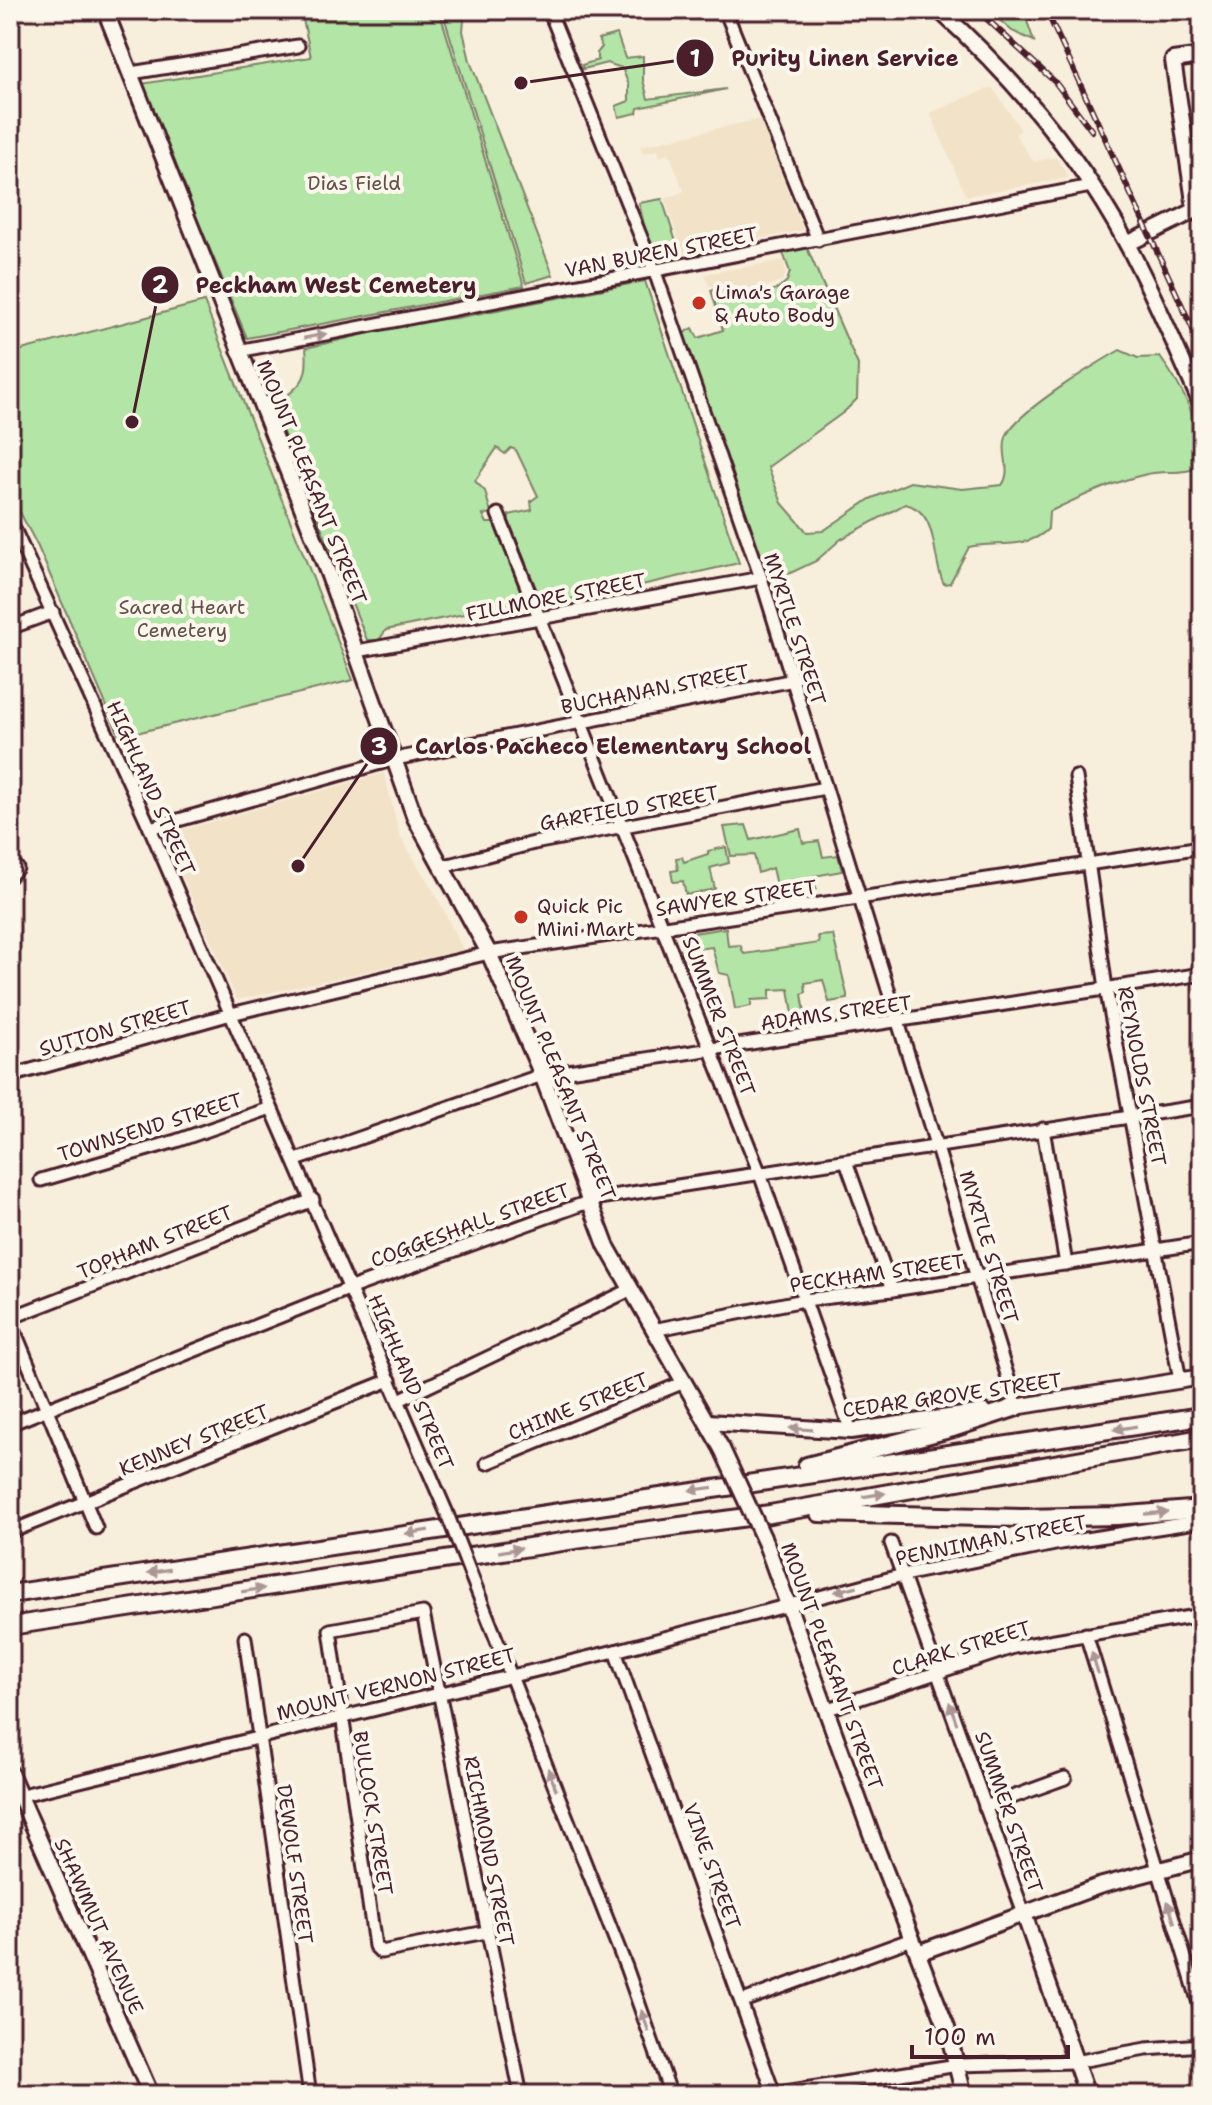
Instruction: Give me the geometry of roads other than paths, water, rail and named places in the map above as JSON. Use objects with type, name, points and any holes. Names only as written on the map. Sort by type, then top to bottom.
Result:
[{"type":"highway","points":[[755,1481],[915,1439],[1017,1407]]},
{"type":"highway","points":[[10,1594],[1202,1416]]},
{"type":"highway","points":[[10,1626],[575,1540],[770,1514],[1202,1438]]},
{"type":"highway","points":[[770,1514],[883,1512],[1054,1518],[1202,1509]]},
{"type":"main road","name":"MOUNT PLEASANT STREET","points":[[105,10],[357,651],[415,818],[459,893],[489,953],[542,1075],[606,1245],[722,1449],[766,1544],[918,1953],[958,2065],[964,2095]]},
{"type":"main road","points":[[939,10],[1029,101],[1091,186],[1127,244],[1202,406]]},
{"type":"main road","points":[[1127,244],[1199,208],[1173,60],[1202,56]]},
{"type":"main road","name":"CEDAR GROVE STREET","points":[[707,1422],[851,1431],[1202,1377]]},
{"type":"main road","name":"SHAWMUT AVENUE","points":[[10,1773],[14,1796],[151,2095]]},
{"type":"main road","points":[[918,1953],[1090,1889],[1202,1859]]},
{"type":"main road","name":"SUMMER STREET","points":[[1024,1914],[1087,2095]]},
{"type":"street","name":"MYRTLE STREET","points":[[549,10],[655,272],[761,578],[825,788],[863,899],[898,1023],[939,1146],[1017,1407]]},
{"type":"street","points":[[725,10],[818,240]]},
{"type":"street","points":[[131,73],[298,46]]},
{"type":"street","name":"VAN BUREN STREET","points":[[238,351],[1091,186]]},
{"type":"street","name":"SUMMER STREET","points":[[498,514],[760,1174],[851,1431]]},
{"type":"street","name":"HIGHLAND STREET","points":[[10,520],[150,828],[446,1511],[626,1967],[671,2095]]},
{"type":"street","name":"FILLMORE STREET","points":[[357,651],[761,578]]},
{"type":"street","points":[[10,628],[53,612]]},
{"type":"street","name":"BUCHANAN STREET","points":[[150,828],[395,759],[794,680]]},
{"type":"street","name":"REYNOLDS STREET","points":[[1076,777],[1106,988],[1180,1380]]},
{"type":"street","name":"GARFIELD STREET","points":[[441,867],[534,843],[825,788]]},
{"type":"street","name":"SAWYER STREET","points":[[231,1014],[489,953],[1202,847]]},
{"type":"street","name":"ADAMS STREET","points":[[296,1160],[542,1075],[1202,975]]},
{"type":"street","name":"SUTTON STREET","points":[[10,1076],[231,1014]]},
{"type":"street","name":"COGGESHALL STREET","points":[[10,1424],[351,1288],[588,1201],[1202,1106]]},
{"type":"street","name":"TOWNSEND STREET","points":[[41,1180],[176,1141],[271,1108]]},
{"type":"street","points":[[1043,1129],[1066,1264]]},
{"type":"street","points":[[846,1161],[892,1290]]},
{"type":"street","name":"TOPHAM STREET","points":[[10,1319],[313,1200]]},
{"type":"street","name":"PECKHAM STREET","points":[[653,1330],[804,1300],[892,1290],[1202,1243]]},
{"type":"street","points":[[399,1400],[630,1290]]},
{"type":"street","points":[[10,1319],[96,1528]]},
{"type":"street","name":"KENNEY STREET","points":[[10,1532],[390,1380]]},
{"type":"street","name":"CHIME STREET","points":[[487,1463],[682,1383]]},
{"type":"street","name":"PENNIMAN STREET","points":[[789,1603],[903,1575],[1060,1543],[1202,1521]]},
{"type":"street","name":"SUMMER STREET","points":[[891,1543],[1024,1914]]},
{"type":"street","name":"MOUNT VERNON STREET","points":[[14,1796],[615,1651],[789,1603]]},
{"type":"street","name":"BULLOCK STREET","points":[[423,1613],[330,1630],[375,1946],[381,1952],[486,1932]]},
{"type":"street","name":"RICHMOND STREET","points":[[423,1613],[521,2095]]},
{"type":"street","name":"CLARK STREET","points":[[828,1709],[1014,1647],[1202,1615]]},
{"type":"street","points":[[1086,1634],[1202,2013]]},
{"type":"street","name":"DEWOLF STREET","points":[[245,1638],[310,2095]]},
{"type":"street","name":"VINE STREET","points":[[615,1651],[743,2001],[770,2094]]},
{"type":"street","points":[[985,1807],[1065,1778]]},
{"type":"street","points":[[743,2001],[912,1939]]},
{"type":"street","points":[[770,2094],[958,2065],[1074,2062],[1146,2049],[1202,2045]]},
{"type":"railway","points":[[977,10],[1055,82],[1092,131]]},
{"type":"railway","points":[[1046,10],[1202,349]]},
{"type":"place","name":"Purity Linen Service","points":[[521,83]]},
{"type":"place","name":"Lima's Garage & Auto Body","points":[[699,303]]},
{"type":"place","name":"Peckham West Cemetery","points":[[132,422]]},
{"type":"place","name":"Carlos Pacheco Elementary School","points":[[298,866]]},
{"type":"place","name":"Quick Pic Mini Mart","points":[[521,917]]},
{"type":"park label","name":"Dias Field","points":[[354,183]]},
{"type":"park label","name":"Sacred Heart Cemetery","points":[[182,618]]}]
